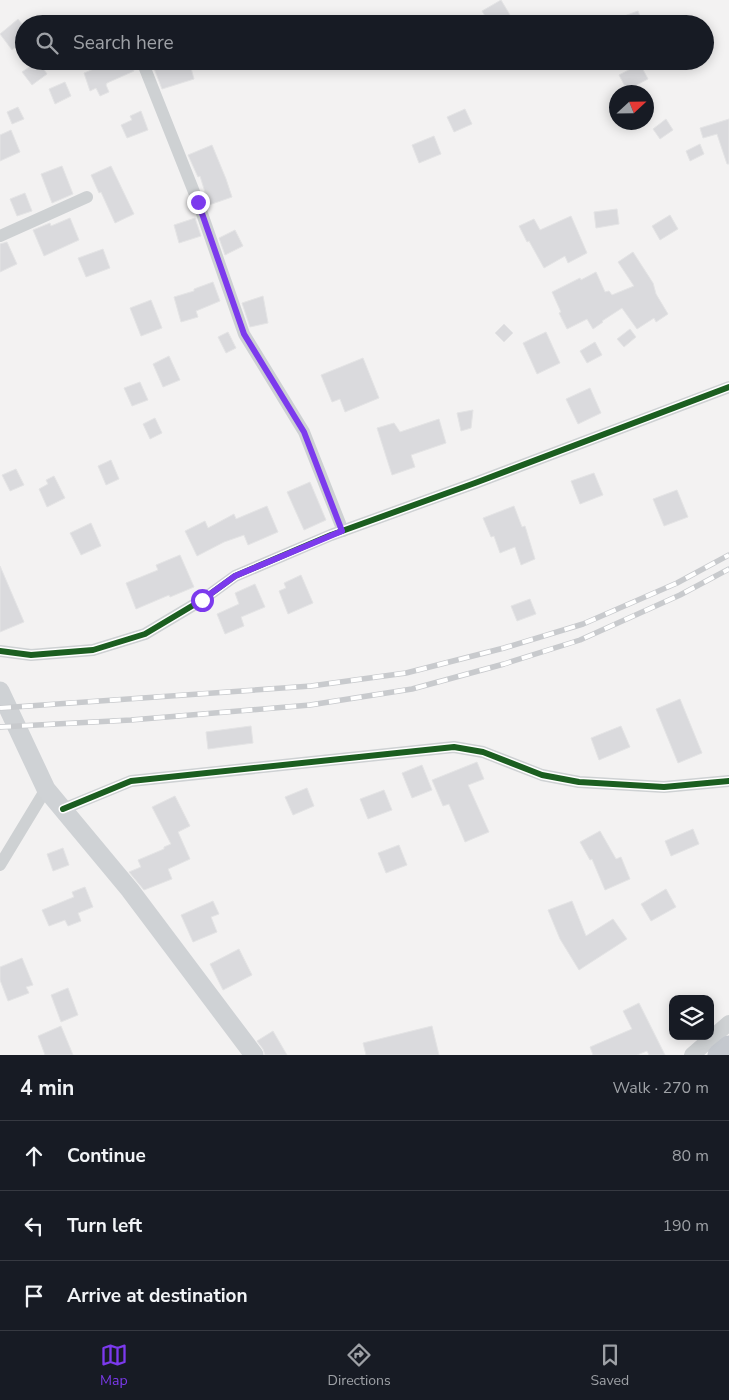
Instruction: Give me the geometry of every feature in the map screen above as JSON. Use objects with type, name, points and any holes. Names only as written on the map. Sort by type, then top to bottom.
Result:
[{"type":"highway","points":[[718,1055],[729,1046]]},
{"type":"main road","points":[[0,691],[46,789],[130,890],[254,1055]]},
{"type":"street","points":[[146,70],[198,202],[244,334],[304,432],[342,531]]},
{"type":"street","points":[[0,236],[87,198]]},
{"type":"street","points":[[0,651],[31,655],[94,650],[145,634],[202,600],[235,576],[342,531],[484,480],[729,387]]},
{"type":"street","points":[[63,809],[132,781],[454,747],[483,752],[542,775],[579,782],[664,787],[729,781]]},
{"type":"street","points":[[0,865],[46,789]]},
{"type":"street","points":[[692,1055],[729,1023]]},
{"type":"building","points":[[501,0],[510,15],[484,15],[482,11]]},
{"type":"building","points":[[638,11],[640,15],[627,15]]},
{"type":"building","points":[[15,22],[15,48],[12,50],[0,34]]},
{"type":"building","points":[[25,70],[44,70],[47,74],[32,85],[22,72]]},
{"type":"building","points":[[92,70],[134,71],[107,83],[109,92],[100,96],[96,88],[90,91],[84,73]]},
{"type":"building","points":[[155,70],[192,70],[194,79],[162,89]]},
{"type":"building","points":[[629,70],[643,70],[648,79],[637,85],[624,85],[619,75]]},
{"type":"building","points":[[65,82],[71,96],[55,104],[49,89]]},
{"type":"building","points":[[18,107],[24,119],[12,124],[7,112]]},
{"type":"building","points":[[465,109],[472,124],[454,132],[447,117]]},
{"type":"building","points":[[141,111],[148,130],[127,138],[121,125],[132,120],[130,116]]},
{"type":"building","points":[[666,119],[673,130],[660,139],[654,128]]},
{"type":"building","points":[[729,119],[729,164],[727,164],[717,134],[703,138],[700,128]]},
{"type":"building","points":[[11,130],[20,152],[0,161],[0,135]]},
{"type":"building","points":[[434,136],[441,154],[419,163],[412,145]]},
{"type":"building","points":[[700,144],[704,154],[690,161],[686,151]]},
{"type":"building","points":[[212,145],[232,197],[209,205],[200,176],[198,177],[188,155]]},
{"type":"building","points":[[62,166],[73,194],[52,203],[41,174]]},
{"type":"building","points":[[111,166],[134,214],[115,223],[91,175]]},
{"type":"building","points":[[25,193],[32,211],[17,216],[10,199]]},
{"type":"building","points":[[617,209],[619,224],[596,228],[594,212]]},
{"type":"building","points":[[670,215],[678,229],[660,240],[652,226]]},
{"type":"building","points":[[571,216],[587,253],[568,263],[565,256],[544,268],[519,226],[534,219],[540,230]]},
{"type":"building","points":[[70,218],[79,240],[44,256],[33,230],[50,223],[51,226]]},
{"type":"building","points":[[195,218],[201,236],[179,243],[174,225]]},
{"type":"building","points":[[235,230],[243,246],[225,255],[219,238]]},
{"type":"building","points":[[7,242],[17,264],[0,272],[0,244]]},
{"type":"building","points":[[103,249],[110,268],[86,277],[78,258]]},
{"type":"building","points":[[633,252],[653,283],[656,294],[668,314],[656,322],[654,318],[637,329],[622,308],[593,329],[587,319],[567,329],[552,292],[596,272],[605,292],[609,291],[612,295],[634,286],[618,262]]},
{"type":"building","points":[[213,282],[220,301],[196,311],[198,317],[181,322],[174,297],[194,291],[194,289]]},
{"type":"building","points":[[263,296],[268,323],[250,327],[242,303]]},
{"type":"building","points":[[151,300],[162,328],[141,336],[130,308]]},
{"type":"building","points":[[504,324],[513,333],[504,342],[495,333]]},
{"type":"building","points":[[630,329],[636,337],[624,347],[617,339]]},
{"type":"building","points":[[228,332],[236,348],[226,353],[218,337]]},
{"type":"building","points":[[546,332],[560,363],[537,374],[523,343]]},
{"type":"building","points":[[595,342],[602,355],[587,363],[580,351]]},
{"type":"building","points":[[169,356],[180,380],[163,387],[153,364]]},
{"type":"building","points":[[363,358],[379,398],[345,412],[340,399],[332,402],[321,375]]},
{"type":"building","points":[[140,382],[148,400],[132,406],[124,388]]},
{"type":"building","points":[[590,388],[601,413],[578,424],[566,399]]},
{"type":"building","points":[[473,410],[471,428],[461,431],[457,413]]},
{"type":"building","points":[[155,418],[162,433],[150,439],[143,424]]},
{"type":"building","points":[[439,419],[446,443],[411,455],[415,467],[392,475],[377,428],[394,423],[400,432]]},
{"type":"building","points":[[111,460],[119,479],[106,485],[98,466]]},
{"type":"building","points":[[16,469],[24,485],[10,491],[2,475]]},
{"type":"building","points":[[594,473],[603,495],[580,504],[571,481]]},
{"type":"building","points":[[54,476],[65,498],[47,507],[39,489],[48,484],[46,480]]},
{"type":"building","points":[[310,482],[326,520],[304,530],[287,492]]},
{"type":"building","points":[[677,490],[688,517],[664,526],[653,499]]},
{"type":"building","points":[[267,506],[278,532],[248,545],[244,535],[224,542],[197,556],[185,531],[205,521],[208,528],[234,514],[236,519]]},
{"type":"building","points":[[514,506],[522,527],[525,526],[535,559],[521,565],[515,547],[500,553],[494,536],[491,537],[483,518]]},
{"type":"building","points":[[91,523],[101,546],[81,555],[70,533]]},
{"type":"building","points":[[180,555],[194,587],[136,609],[126,583],[158,570],[156,565]]},
{"type":"building","points":[[0,566],[24,622],[0,632]]},
{"type":"building","points":[[301,575],[313,603],[288,614],[279,591],[286,588],[284,583]]},
{"type":"building","points":[[255,584],[265,607],[241,617],[244,626],[225,634],[217,614],[239,604],[235,593]]},
{"type":"building","points":[[530,599],[536,614],[517,621],[511,606]]},
{"type":"building","points":[[680,699],[702,753],[678,763],[656,709]]},
{"type":"building","points":[[251,726],[253,743],[208,749],[206,732]]},
{"type":"building","points":[[621,726],[630,747],[599,760],[591,738]]},
{"type":"building","points":[[477,762],[484,779],[468,785],[489,832],[465,842],[449,804],[443,806],[432,780]]},
{"type":"building","points":[[422,765],[432,790],[412,798],[402,773]]},
{"type":"building","points":[[307,788],[314,806],[293,815],[285,797]]},
{"type":"building","points":[[384,790],[392,810],[368,819],[360,799]]},
{"type":"building","points":[[175,796],[190,826],[178,832],[190,859],[168,869],[172,879],[144,890],[129,872],[141,867],[138,860],[171,844],[152,807]]},
{"type":"building","points":[[693,829],[699,844],[671,856],[665,841]]},
{"type":"building","points":[[600,831],[616,859],[621,857],[630,879],[605,890],[592,859],[590,860],[580,842]]},
{"type":"building","points":[[399,845],[407,865],[386,873],[378,853]]},
{"type":"building","points":[[63,848],[69,865],[53,871],[47,854]]},
{"type":"building","points":[[85,887],[93,907],[78,913],[81,921],[68,926],[65,920],[49,926],[42,910],[74,897],[72,892]]},
{"type":"building","points":[[666,889],[676,907],[651,921],[641,904]]},
{"type":"building","points":[[213,901],[219,914],[211,917],[217,932],[193,942],[181,915]]},
{"type":"building","points":[[572,901],[586,936],[613,919],[627,939],[579,970],[560,939],[548,910]]},
{"type":"building","points":[[239,949],[252,975],[223,990],[210,964]]},
{"type":"building","points":[[22,958],[33,985],[26,987],[29,993],[8,1001],[0,980],[0,967]]},
{"type":"building","points":[[68,988],[78,1015],[61,1022],[51,995]]},
{"type":"building","points":[[639,1003],[665,1055],[649,1055],[647,1051],[637,1055],[593,1055],[590,1047],[632,1029],[623,1011]]},
{"type":"building","points":[[61,1026],[73,1055],[45,1055],[38,1036]]},
{"type":"building","points":[[432,1026],[439,1055],[366,1055],[363,1043]]},
{"type":"building","points":[[273,1031],[287,1055],[265,1055],[257,1041]]},
{"type":"railway","points":[[0,708],[311,686],[406,673],[504,648],[583,624],[677,583],[729,555]]},
{"type":"railway","points":[[0,727],[131,720],[310,705],[412,689],[504,664],[580,640],[680,595],[729,569]]},
{"type":"cycle path","points":[[0,651],[31,655],[93,650],[145,634],[202,600],[235,576],[331,535],[729,387]]},
{"type":"cycle path","points":[[63,809],[131,781],[454,747],[483,752],[542,775],[579,782],[664,787],[729,781]]},
{"type":"route","points":[[198,202],[244,334],[270,380],[304,432],[342,531],[235,576],[202,600]]}]
